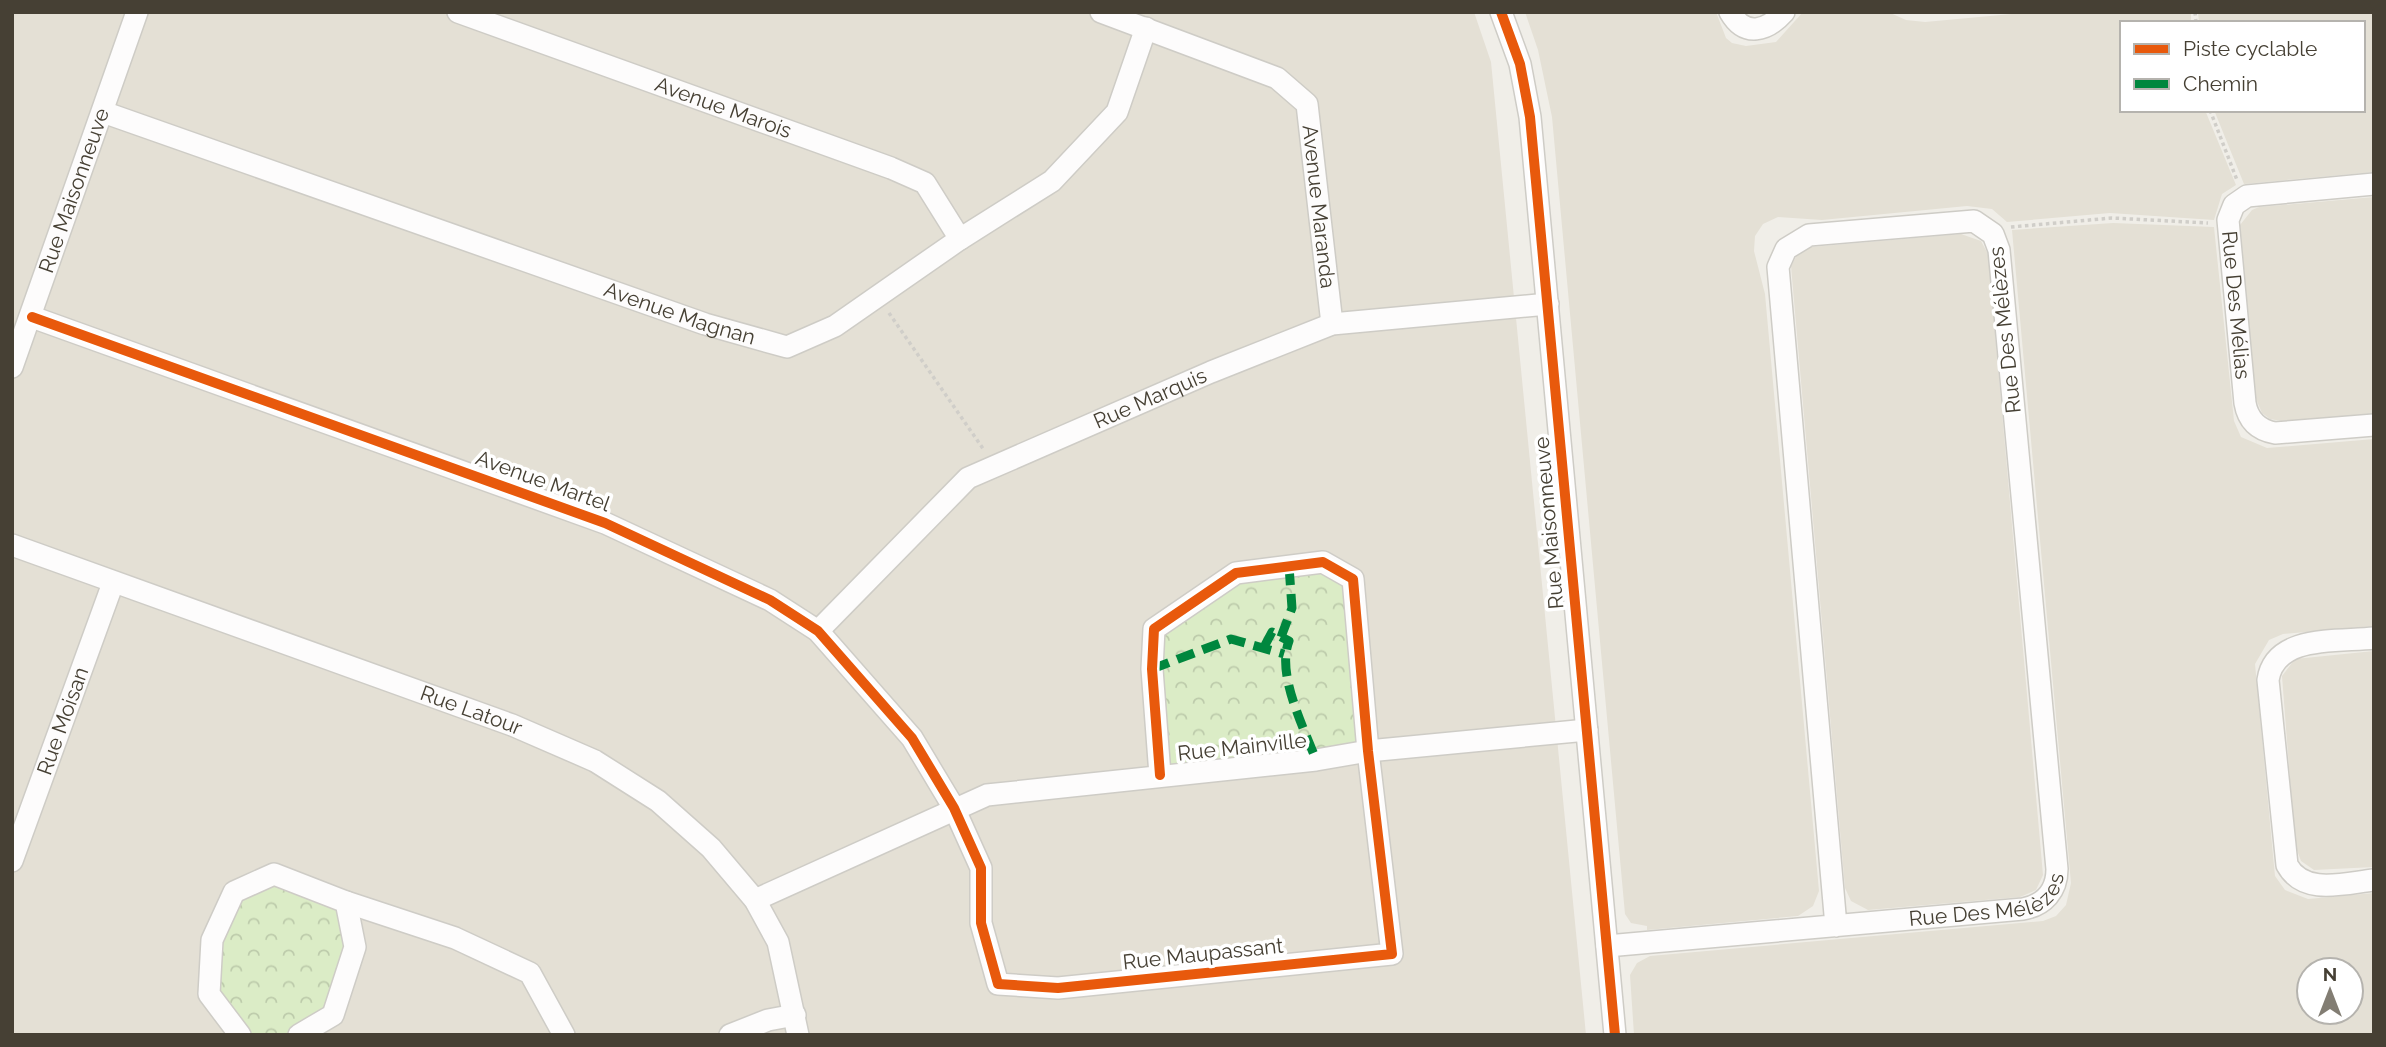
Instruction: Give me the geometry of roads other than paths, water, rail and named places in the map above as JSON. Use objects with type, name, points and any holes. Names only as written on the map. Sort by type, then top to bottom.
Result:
[{"type":"street","name":"Rue Maisonneuve","points":[[12,367],[32,317],[138,12]]},
{"type":"street","name":"Avenue Marois","points":[[458,12],[891,168],[925,183],[960,239]]},
{"type":"street","name":"Avenue Maranda","points":[[1101,12],[1276,78],[1307,104],[1332,324]]},
{"type":"street","name":"Rue Maisonneuve","points":[[1501,12],[1518,55],[1526,90],[1615,1035]]},
{"type":"street","points":[[1730,12],[1742,26],[1757,30],[1772,25],[1784,12]]},
{"type":"street","name":"Avenue Magnan","points":[[103,112],[705,324],[787,347],[835,326],[960,239],[1052,181],[1117,113],[1146,28]]},
{"type":"street","name":"Rue Des Mélias","points":[[2374,184],[2248,196],[2234,205],[2228,220],[2245,403],[2251,419],[2264,431],[2275,433],[2374,425]]},
{"type":"street","name":"Rue Des Mélèzes","points":[[1607,946],[1836,926],[2029,908],[2046,898],[2056,882],[1999,250],[1989,229],[1974,220],[1809,234],[1786,249],[1778,267],[1836,926]]},
{"type":"street","name":"Rue Marquis","points":[[818,631],[968,478],[1211,372],[1332,324],[1548,304]]},
{"type":"street","name":"Avenue Martel","points":[[32,317],[605,523],[770,600],[818,631],[912,738],[954,808]]},
{"type":"street","name":"Rue Latour","points":[[12,545],[512,725],[595,761],[658,801],[712,848],[755,900],[778,942],[796,1025]]},
{"type":"street","points":[[1160,775],[1152,669],[1154,629],[1236,573],[1323,562],[1353,579],[1368,751]]},
{"type":"street","name":"Rue Moisan","points":[[12,860],[113,583]]},
{"type":"street","points":[[2374,638],[2292,647],[2274,663],[2268,680],[2287,865],[2298,879],[2309,884],[2374,880]]},
{"type":"street","name":"Rue Mainville","points":[[755,900],[987,795],[1316,760],[1368,751],[1587,730]]},
{"type":"street","name":"Rue Maupassant","points":[[954,808],[981,868],[981,923],[998,984],[1058,988],[1392,954],[1368,751]]},
{"type":"street","points":[[240,1035],[209,994],[212,940],[234,892],[274,874],[346,902],[455,938],[530,973],[564,1035]]},
{"type":"street","points":[[299,1035],[333,1015],[355,947],[346,902]]},
{"type":"street","points":[[730,1035],[768,1020],[796,1025]]}]
